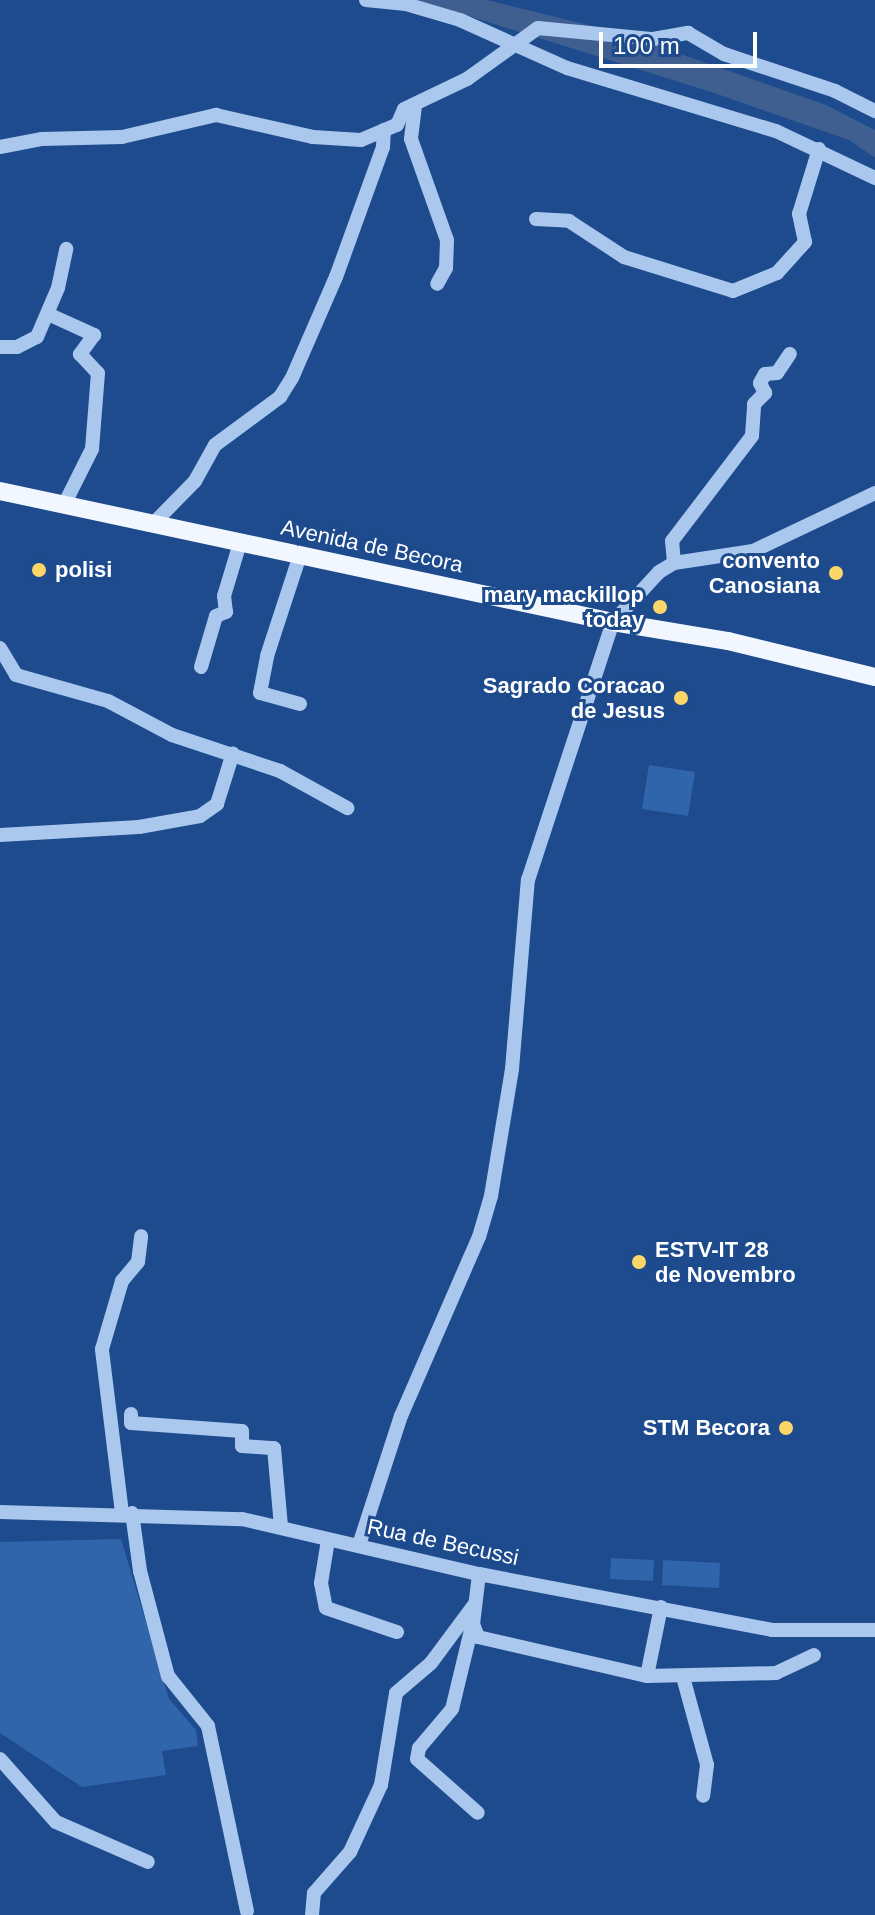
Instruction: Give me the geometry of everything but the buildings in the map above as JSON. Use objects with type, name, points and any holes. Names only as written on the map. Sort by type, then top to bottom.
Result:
[{"type":"main road","name":"Avenida de Becora","points":[[0,493],[613,622],[728,641],[875,677]]},
{"type":"street","points":[[366,0],[406,4],[516,44],[567,68],[819,149],[875,178]]},
{"type":"street","points":[[0,147],[42,139],[122,137],[216,115],[313,137],[361,140],[397,125],[404,109],[467,79],[538,28],[653,39],[688,33],[724,54],[835,91],[875,111]]},
{"type":"street","points":[[415,106],[411,139],[447,240],[446,268],[437,284]]},
{"type":"street","points":[[153,524],[195,481],[215,445],[280,397],[292,378],[346,250],[383,147],[384,130]]},
{"type":"street","points":[[536,219],[569,221],[624,257],[733,291],[777,273],[805,242],[799,214],[819,149]]},
{"type":"street","points":[[0,347],[17,347],[37,337],[48,314],[66,249]]},
{"type":"street","points":[[48,314],[94,335],[80,354],[98,373],[92,449],[64,505]]},
{"type":"street","points":[[674,563],[672,541],[752,436],[754,404],[765,393],[760,383],[765,374],[777,373],[790,354]]},
{"type":"street","points":[[359,1545],[401,1416],[479,1237],[491,1196],[512,1069],[528,880],[613,622],[659,572],[674,563],[753,551],[875,493]]},
{"type":"street","points":[[201,667],[216,616],[226,612],[224,596],[240,543]]},
{"type":"street","points":[[300,555],[267,656],[260,693],[300,704]]},
{"type":"street","points":[[0,648],[16,675],[108,701],[172,735],[233,753],[347,808]]},
{"type":"street","points":[[0,835],[139,827],[200,816],[217,804],[233,753]]},
{"type":"street","points":[[141,1236],[138,1262],[122,1281],[102,1349],[127,1513],[168,1676],[208,1726],[247,1911]]},
{"type":"street","points":[[131,1414],[131,1423],[242,1431],[242,1446],[274,1448],[281,1527]]},
{"type":"street","name":"Rua de Becussi","points":[[0,1512],[127,1513],[242,1519],[479,1574],[801,1634],[875,1630]]},
{"type":"street","points":[[328,1540],[321,1583],[326,1608],[397,1632]]},
{"type":"street","points":[[478,1813],[417,1759],[419,1748],[452,1709],[473,1624],[479,1574]]},
{"type":"street","points":[[312,1915],[314,1893],[350,1852],[381,1785],[396,1693],[431,1663],[474,1605]]},
{"type":"street","points":[[647,1676],[661,1607]]},
{"type":"street","points":[[473,1624],[483,1639],[647,1676],[786,1672],[814,1655]]},
{"type":"street","points":[[683,1677],[707,1765],[703,1796]]},
{"type":"street","points":[[0,1759],[56,1822],[148,1862]]},
{"type":"shaded area","points":[[418,0],[487,0],[621,33],[826,105],[875,130],[875,158],[849,140],[714,93]]},
{"type":"shaded area","points":[[649,765],[695,772],[688,816],[642,809]]},
{"type":"shaded area","points":[[121,1539],[169,1699],[196,1730],[198,1746],[162,1751],[166,1775],[82,1787],[0,1733],[0,1542]]},
{"type":"shaded area","points":[[611,1558],[654,1560],[653,1581],[610,1579]]},
{"type":"shaded area","points":[[663,1560],[720,1563],[719,1588],[662,1585]]},
{"type":"place","name":"polisi","points":[[39,570]]},
{"type":"place","name":"convento Canosiana","points":[[836,573]]},
{"type":"place","name":"mary mackillop today","points":[[660,607]]},
{"type":"place","name":"Sagrado Coracao de Jesus","points":[[681,698]]},
{"type":"place","name":"ESTV-IT 28 de Novembro","points":[[639,1262]]},
{"type":"place","name":"STM Becora","points":[[786,1428]]}]
